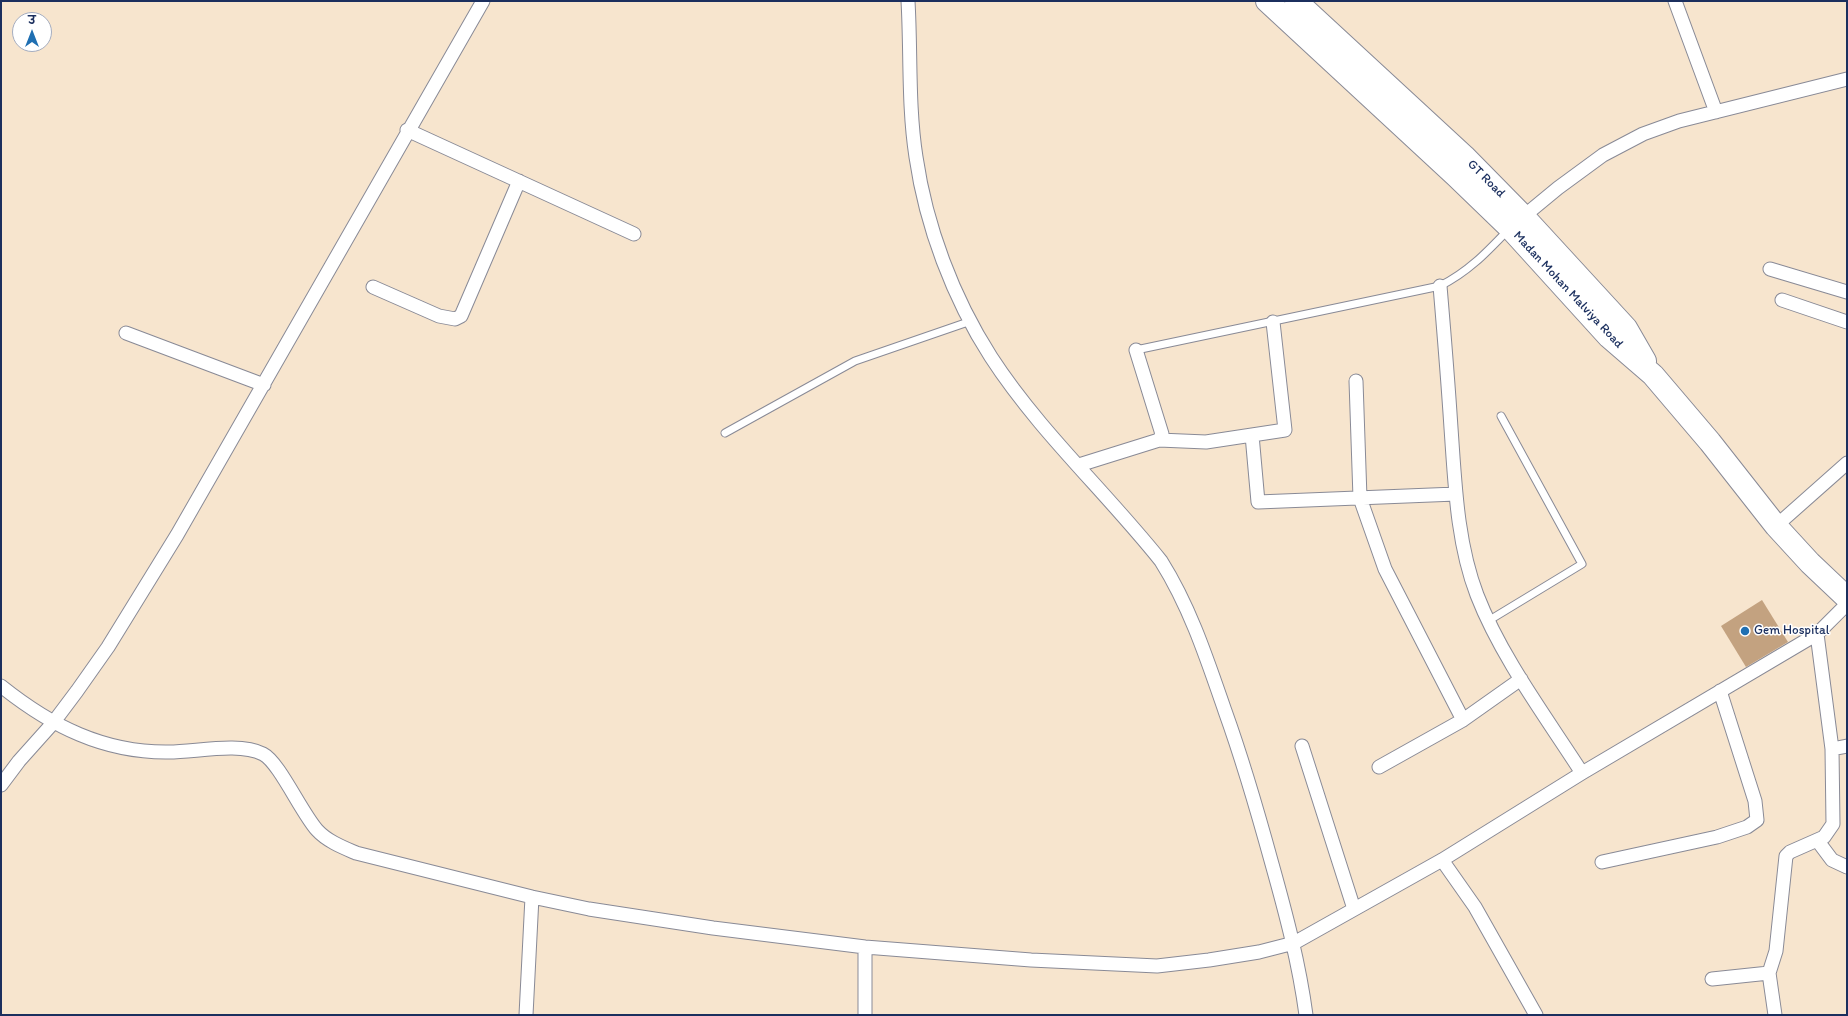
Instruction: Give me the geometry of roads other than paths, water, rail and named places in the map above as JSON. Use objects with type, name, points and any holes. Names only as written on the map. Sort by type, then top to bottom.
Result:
[{"type":"highway","name":"Madan Mohan Malviya Road","points":[[1267,1],[1386,110],[1517,223],[1609,337],[1653,376],[1710,442],[1776,526],[1810,563],[1847,598]]},
{"type":"highway","name":"GT Road","points":[[1296,1],[1464,156],[1517,223]]},
{"type":"street","points":[[2,783],[19,761],[53,723],[108,647],[177,535],[483,1]]},
{"type":"street","points":[[908,1],[910,102],[916,159],[924,196],[937,242],[947,270],[971,321],[991,358],[1012,386],[1161,561],[1187,607],[1229,721],[1253,795],[1294,942],[1306,1015]]},
{"type":"street","points":[[1675,1],[1716,112]]},
{"type":"street","points":[[1517,223],[1558,188],[1603,155],[1643,134],[1672,123],[1847,79]]},
{"type":"street","points":[[408,130],[634,234]]},
{"type":"street","points":[[373,287],[444,317],[455,319],[462,316],[519,181]]},
{"type":"street","points":[[1770,269],[1847,292]]},
{"type":"street","points":[[1440,286],[1456,494],[1462,541],[1470,572],[1477,595],[1488,621],[1521,679],[1582,773]]},
{"type":"street","points":[[1782,300],[1847,322]]},
{"type":"street","points":[[1079,465],[1159,440],[1206,442],[1285,430],[1273,322]]},
{"type":"street","points":[[126,333],[264,385]]},
{"type":"street","points":[[1136,350],[1162,434],[1159,440]]},
{"type":"street","points":[[1356,381],[1360,498],[1385,569],[1464,720]]},
{"type":"street","points":[[1252,435],[1258,502],[1456,494]]},
{"type":"street","points":[[1776,526],[1847,463]]},
{"type":"street","points":[[1,686],[23,704],[53,723],[111,746],[137,750],[169,752],[234,748],[251,750],[263,754],[274,763],[300,808],[317,831],[334,843],[356,852],[532,897],[589,909],[713,928],[865,947],[1031,960],[1157,966],[1259,952],[1294,942],[1442,860],[1582,773],[1817,634],[1847,604]]},
{"type":"street","points":[[1775,1015],[1769,973],[1776,951],[1786,856],[1790,852],[1824,837],[1833,824],[1832,749],[1817,634]]},
{"type":"street","points":[[1379,767],[1464,720],[1521,679]]},
{"type":"street","points":[[1602,862],[1718,837],[1747,827],[1757,820],[1754,801],[1720,691]]},
{"type":"street","points":[[1302,746],[1354,909]]},
{"type":"street","points":[[1832,749],[1847,746]]},
{"type":"street","points":[[1817,840],[1832,860],[1847,867]]},
{"type":"street","points":[[1442,860],[1475,907],[1536,1015]]},
{"type":"street","points":[[526,1015],[532,897]]},
{"type":"street","points":[[865,947],[865,1015]]},
{"type":"street","points":[[1712,980],[1769,973]]},
{"type":"lane","points":[[1136,350],[1440,286],[1458,277],[1478,261],[1517,223]]},
{"type":"lane","points":[[725,433],[855,361],[971,321]]},
{"type":"lane","points":[[1488,621],[1582,564],[1501,416]]},
{"type":"place","name":"Gem Hospital","points":[[1745,631]]}]
